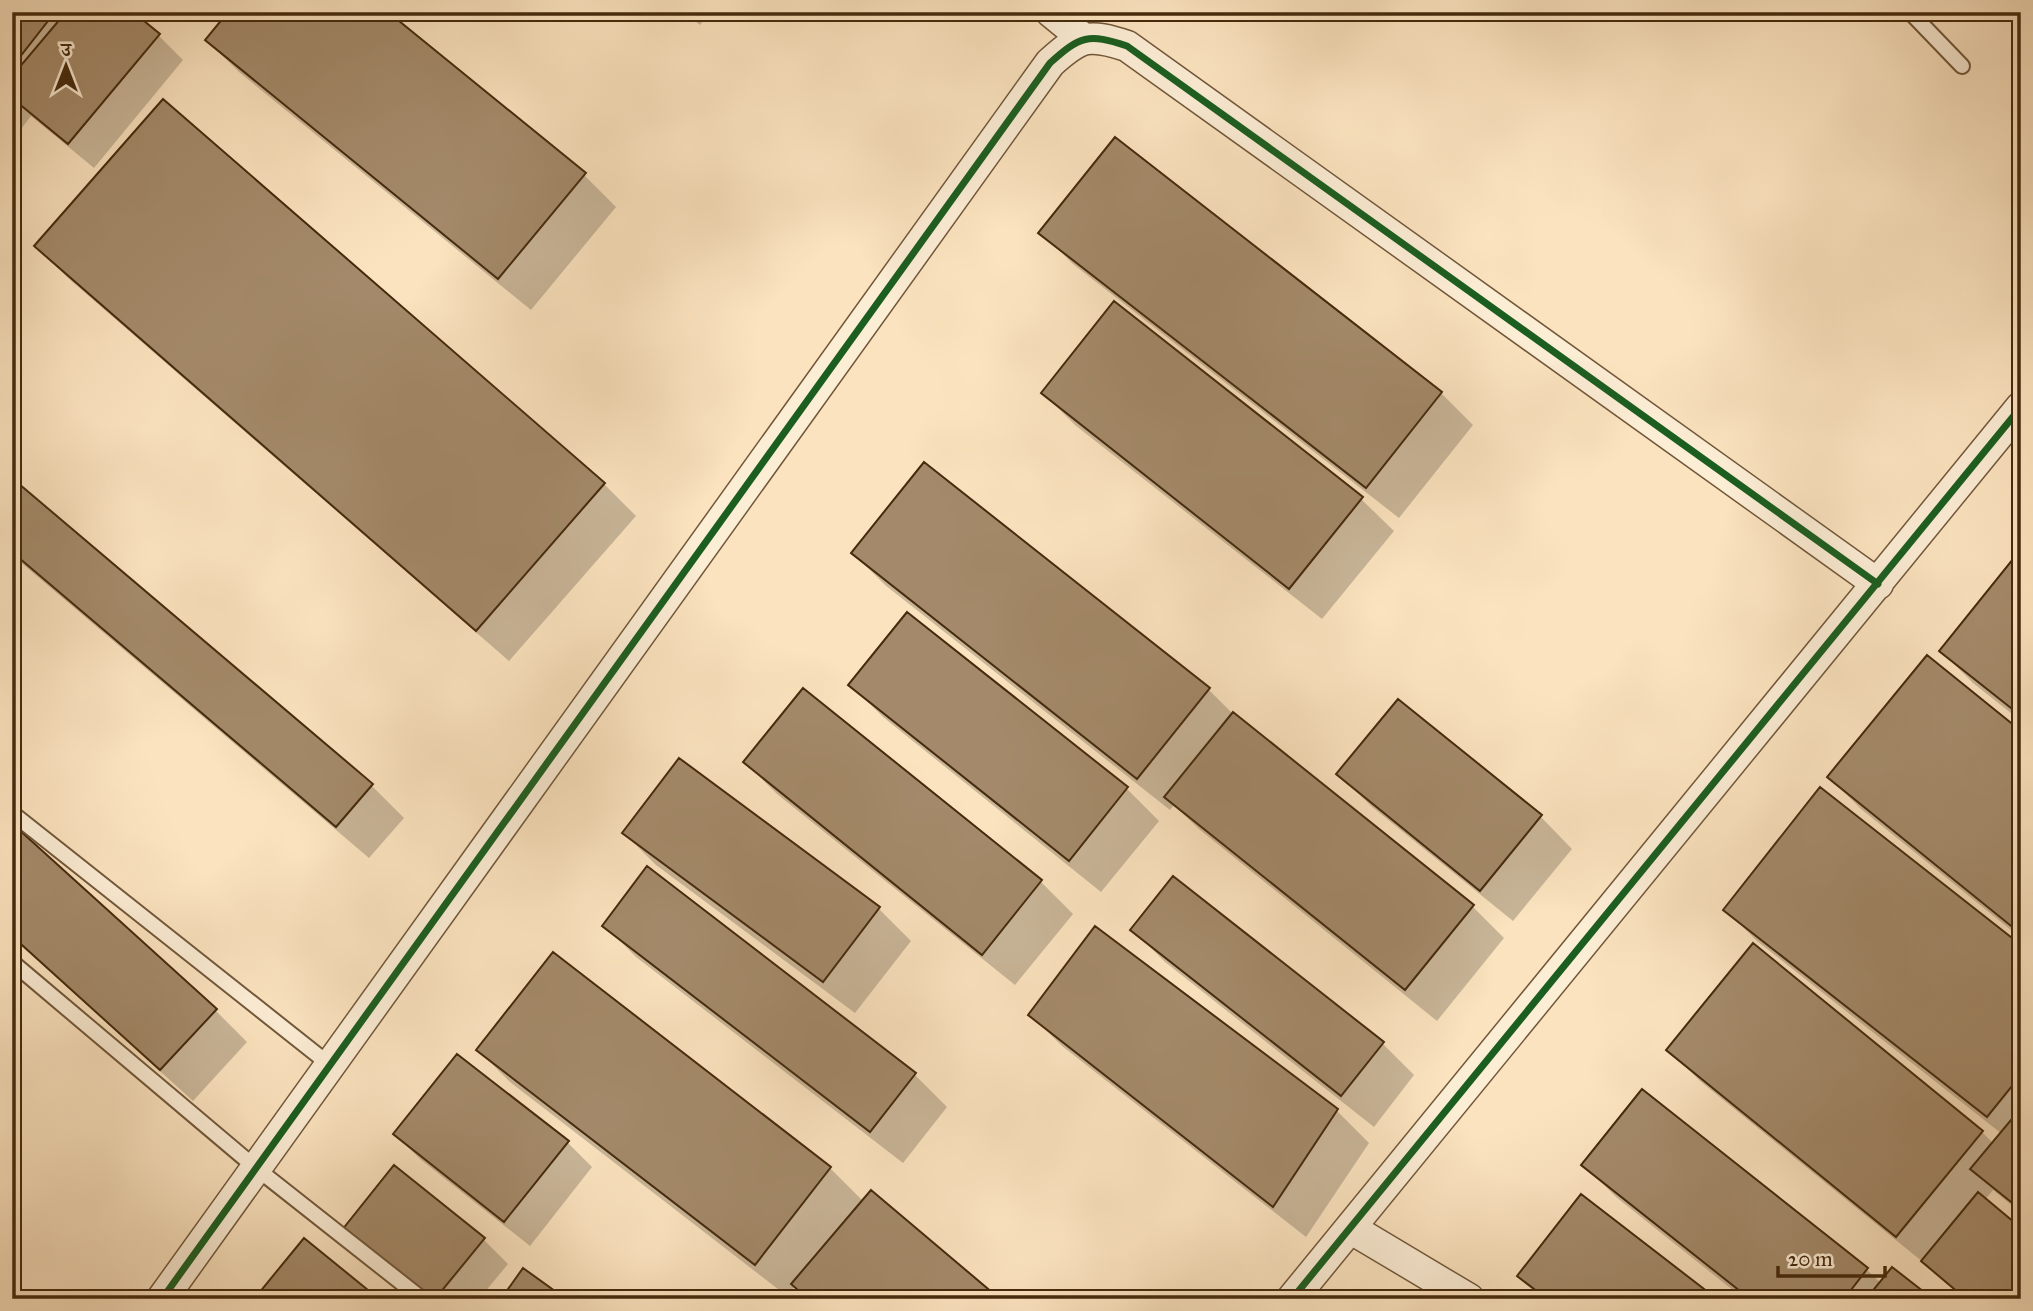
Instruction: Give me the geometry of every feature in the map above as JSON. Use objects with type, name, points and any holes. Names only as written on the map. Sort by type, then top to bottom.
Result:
[{"type":"street","points":[[1051,12],[1084,39]]},
{"type":"street","points":[[162,1299],[1050,63],[1066,48],[1084,39],[1104,38],[1127,46],[1878,584]]},
{"type":"street","points":[[1292,1299],[2021,407]]},
{"type":"street","points":[[1350,1228],[1469,1299]]},
{"type":"lane","points":[[1910,12],[1962,66]]},
{"type":"lane","points":[[12,813],[330,1065]]},
{"type":"lane","points":[[12,962],[256,1168],[422,1299]]},
{"type":"building","points":[[12,12],[55,12],[12,67]]},
{"type":"building","points":[[66,12],[133,12],[160,34],[68,144],[12,98],[12,76]]},
{"type":"building","points":[[228,12],[388,12],[586,173],[498,279],[205,40]]},
{"type":"building","points":[[163,99],[605,483],[476,631],[34,246]]},
{"type":"building","points":[[1115,137],[1442,392],[1366,488],[1038,233]]},
{"type":"building","points":[[1114,301],[1363,497],[1289,589],[1041,393]]},
{"type":"building","points":[[924,462],[1210,688],[1137,779],[851,553]]},
{"type":"building","points":[[12,478],[373,784],[336,827],[12,552]]},
{"type":"building","points":[[2021,549],[2021,716],[1939,651]]},
{"type":"building","points":[[907,612],[1128,787],[1069,861],[848,685]]},
{"type":"building","points":[[1927,655],[2021,731],[2021,934],[1827,777]]},
{"type":"building","points":[[803,688],[1042,880],[982,955],[743,762]]},
{"type":"building","points":[[1398,699],[1542,815],[1480,891],[1336,774]]},
{"type":"building","points":[[1233,712],[1474,905],[1405,990],[1164,797]]},
{"type":"building","points":[[679,758],[880,907],[823,982],[622,833]]},
{"type":"building","points":[[1820,787],[2021,945],[2021,1075],[1987,1117],[1723,910]]},
{"type":"building","points":[[16,827],[217,1009],[160,1070],[12,936],[12,831]]},
{"type":"building","points":[[647,866],[916,1073],[870,1132],[602,926]]},
{"type":"building","points":[[1173,876],[1384,1042],[1341,1096],[1130,930]]},
{"type":"building","points":[[1095,926],[1338,1109],[1273,1207],[1028,1015]]},
{"type":"building","points":[[1753,943],[1983,1131],[1896,1237],[1666,1050]]},
{"type":"building","points":[[553,952],[831,1167],[755,1265],[476,1050]]},
{"type":"building","points":[[457,1054],[569,1141],[504,1222],[393,1134]]},
{"type":"building","points":[[1642,1089],[1868,1268],[1844,1299],[1750,1299],[1581,1165]]},
{"type":"building","points":[[2021,1108],[2021,1210],[1970,1169]]},
{"type":"building","points":[[394,1165],[485,1238],[435,1299],[429,1299],[342,1230]]},
{"type":"building","points":[[871,1190],[1000,1299],[808,1299],[791,1284]]},
{"type":"building","points":[[1978,1192],[2021,1228],[2021,1299],[1966,1299],[1921,1261]]},
{"type":"building","points":[[1581,1194],[1717,1299],[1547,1299],[1517,1276]]},
{"type":"building","points":[[304,1238],[379,1299],[254,1299]]},
{"type":"building","points":[[1892,1267],[1933,1299],[1866,1299]]},
{"type":"building","points":[[523,1268],[566,1299],[501,1299]]},
{"type":"cycle path","points":[[162,1299],[1050,63],[1077,42],[1103,39],[1127,46],[1878,584]]},
{"type":"cycle path","points":[[1292,1299],[2021,407]]}]
